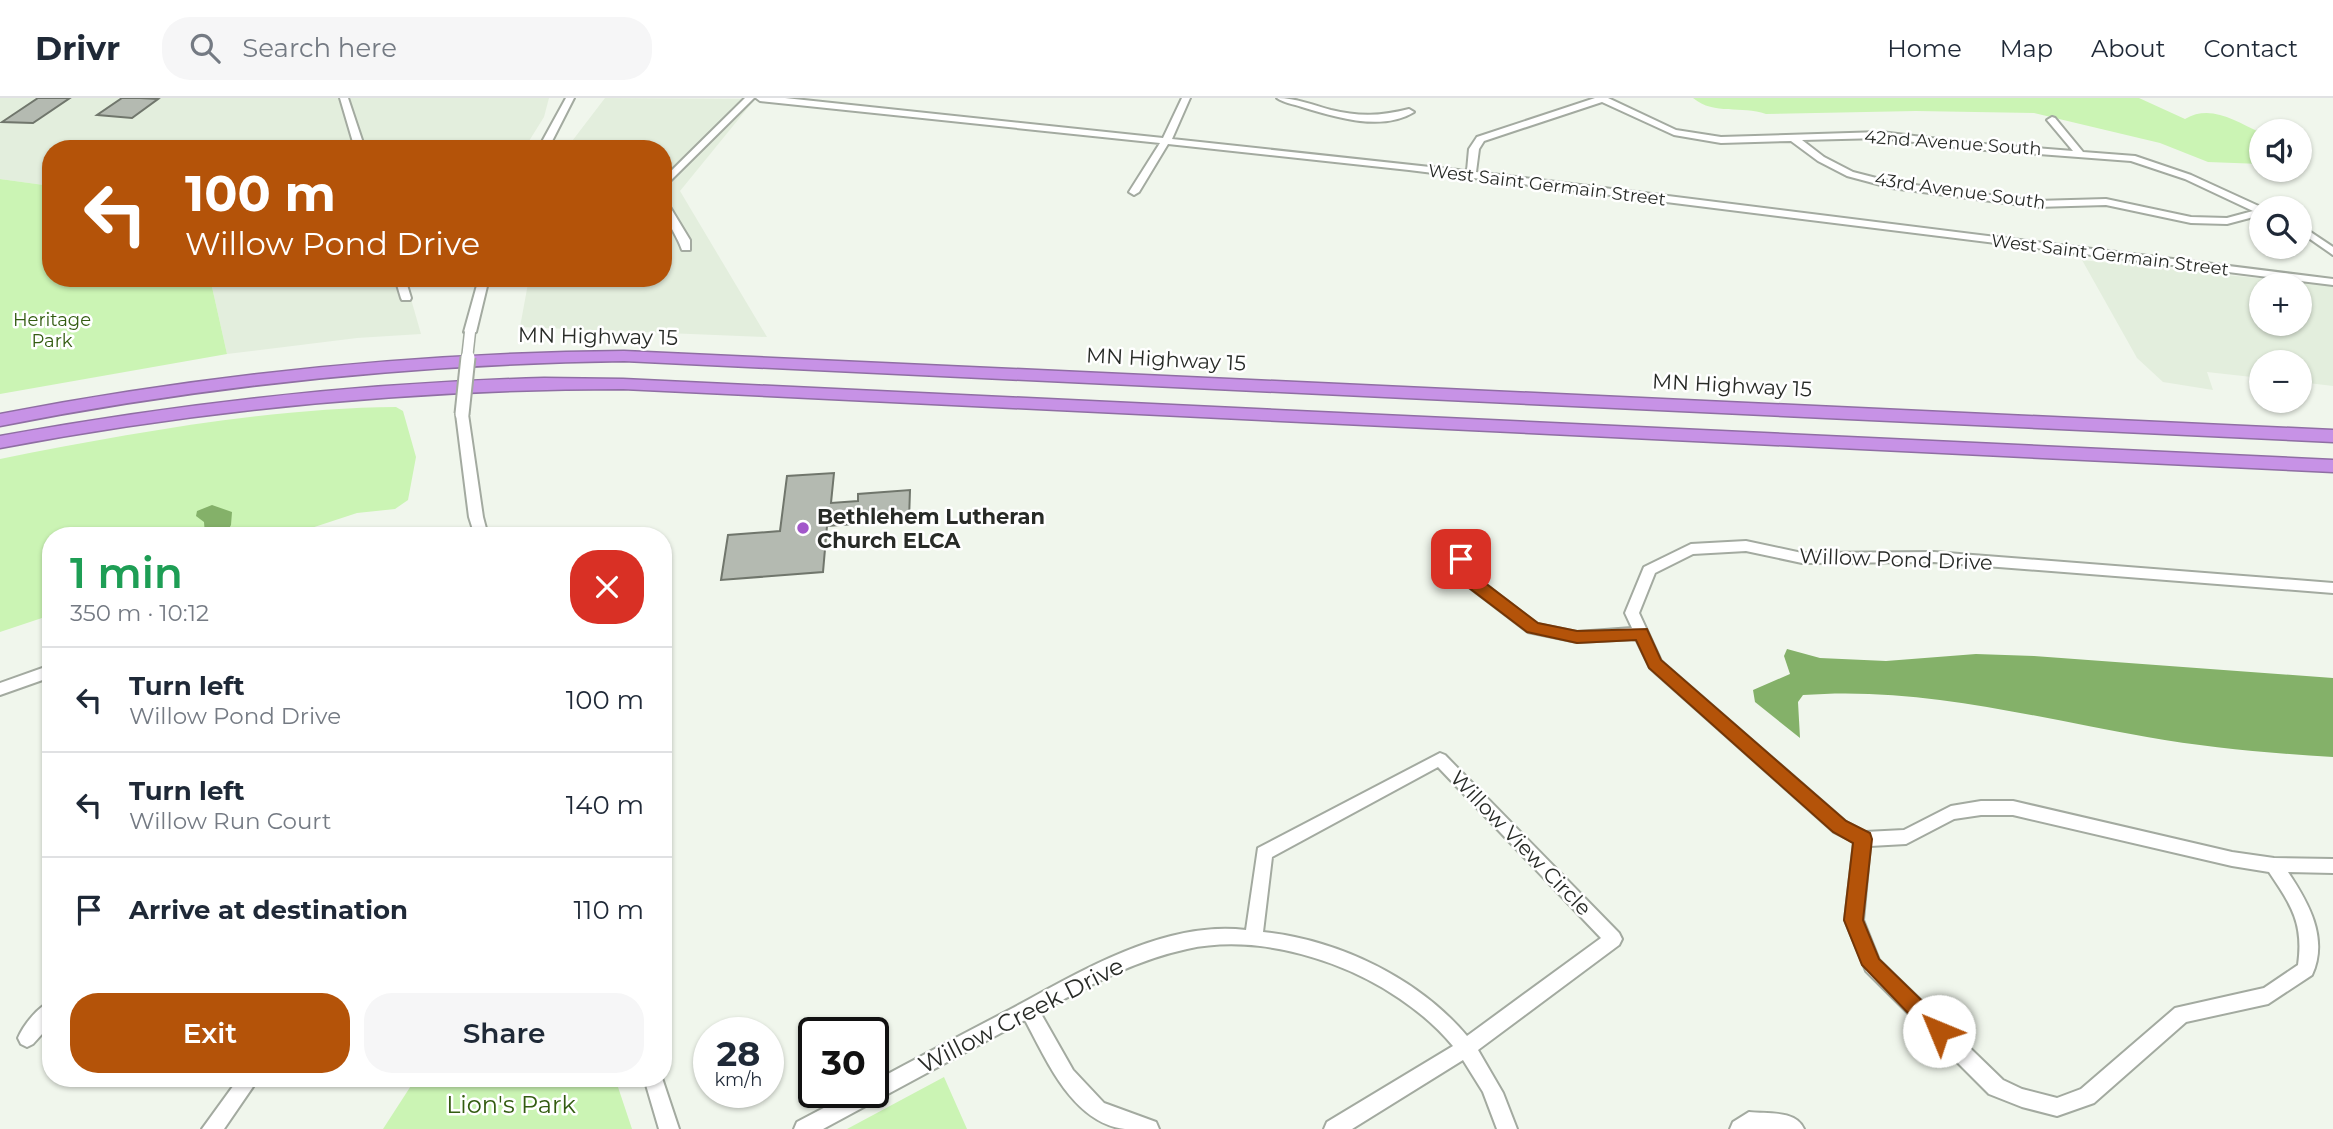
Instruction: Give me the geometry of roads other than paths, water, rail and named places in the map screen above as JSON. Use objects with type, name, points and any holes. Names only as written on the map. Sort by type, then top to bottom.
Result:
[{"type":"highway","name":"MN Highway 15","points":[[0,420],[80,403],[261,376],[401,362],[536,356],[624,356],[2333,436]]},
{"type":"highway","points":[[0,442],[76,427],[254,401],[391,389],[529,383],[623,384],[2333,466]]},
{"type":"street","points":[[344,98],[357,140]]},
{"type":"street","points":[[548,140],[570,98]]},
{"type":"street","points":[[672,177],[750,98]]},
{"type":"street","name":"West Saint Germain Street","points":[[760,98],[1167,139],[2333,282]]},
{"type":"street","points":[[1134,192],[1167,139],[1186,98]]},
{"type":"street","points":[[1280,98],[1371,120],[1395,117],[1409,111]]},
{"type":"street","points":[[1471,175],[1474,149],[1480,139],[1602,98]]},
{"type":"street","name":"42nd Avenue South","points":[[1602,98],[1674,132],[1721,140],[1881,135],[1972,146],[2132,158],[2188,177],[2249,205]]},
{"type":"street","points":[[2052,120],[2079,152]]},
{"type":"street","name":"43rd Avenue South","points":[[1793,138],[1821,159],[1850,174],[1892,185],[2036,204],[2106,202],[2191,220],[2227,221],[2249,215]]},
{"type":"street","points":[[672,219],[685,240],[686,248]]},
{"type":"street","points":[[2312,237],[2333,252]]},
{"type":"street","points":[[403,287],[406,298]]},
{"type":"street","points":[[480,527],[469,471],[462,414],[470,332],[482,287]]},
{"type":"street","points":[[1453,539],[1470,580],[1533,628],[1577,637],[1641,634]]},
{"type":"street","name":"Willow Pond Drive","points":[[1863,839],[1840,827],[1655,664],[1632,613],[1648,570],[1691,549],[1746,546],[1802,558],[1934,557],[2333,589]]},
{"type":"street","points":[[0,689],[42,674]]},
{"type":"street","name":"Willow View Circle","points":[[1254,937],[1264,853],[1440,759],[1613,939],[1465,1049]]},
{"type":"street","points":[[2274,866],[2307,918],[2311,943],[2306,969],[2268,996],[2181,1014],[2087,1096],[2057,1107],[1996,1087],[1872,965],[1854,920],[1863,839],[1906,837],[1951,813],[1981,808],[2012,808],[2232,859],[2274,866],[2333,866]]},
{"type":"street","name":"Willow Creek Drive","points":[[804,1129],[1110,965],[1161,947],[1212,937],[1254,937],[1319,953],[1364,970],[1403,991],[1441,1020],[1465,1049],[1499,1102],[1507,1129]]},
{"type":"street","points":[[1028,1009],[1066,1076],[1098,1110],[1149,1129]]},
{"type":"street","points":[[27,1038],[42,1020]]},
{"type":"street","points":[[1334,1129],[1465,1049]]},
{"type":"street","points":[[212,1129],[243,1087]]},
{"type":"street","points":[[656,1087],[669,1129]]},
{"type":"street","points":[[1740,1129],[1749,1122],[1791,1126],[1794,1129]]},
{"type":"place","name":"Bethlehem Lutheran Church ELCA","points":[[803,528]]},
{"type":"park label","name":"Heritage Park","points":[[52,330]]},
{"type":"park label","name":"Lion's Park","points":[[511,1104]]}]
